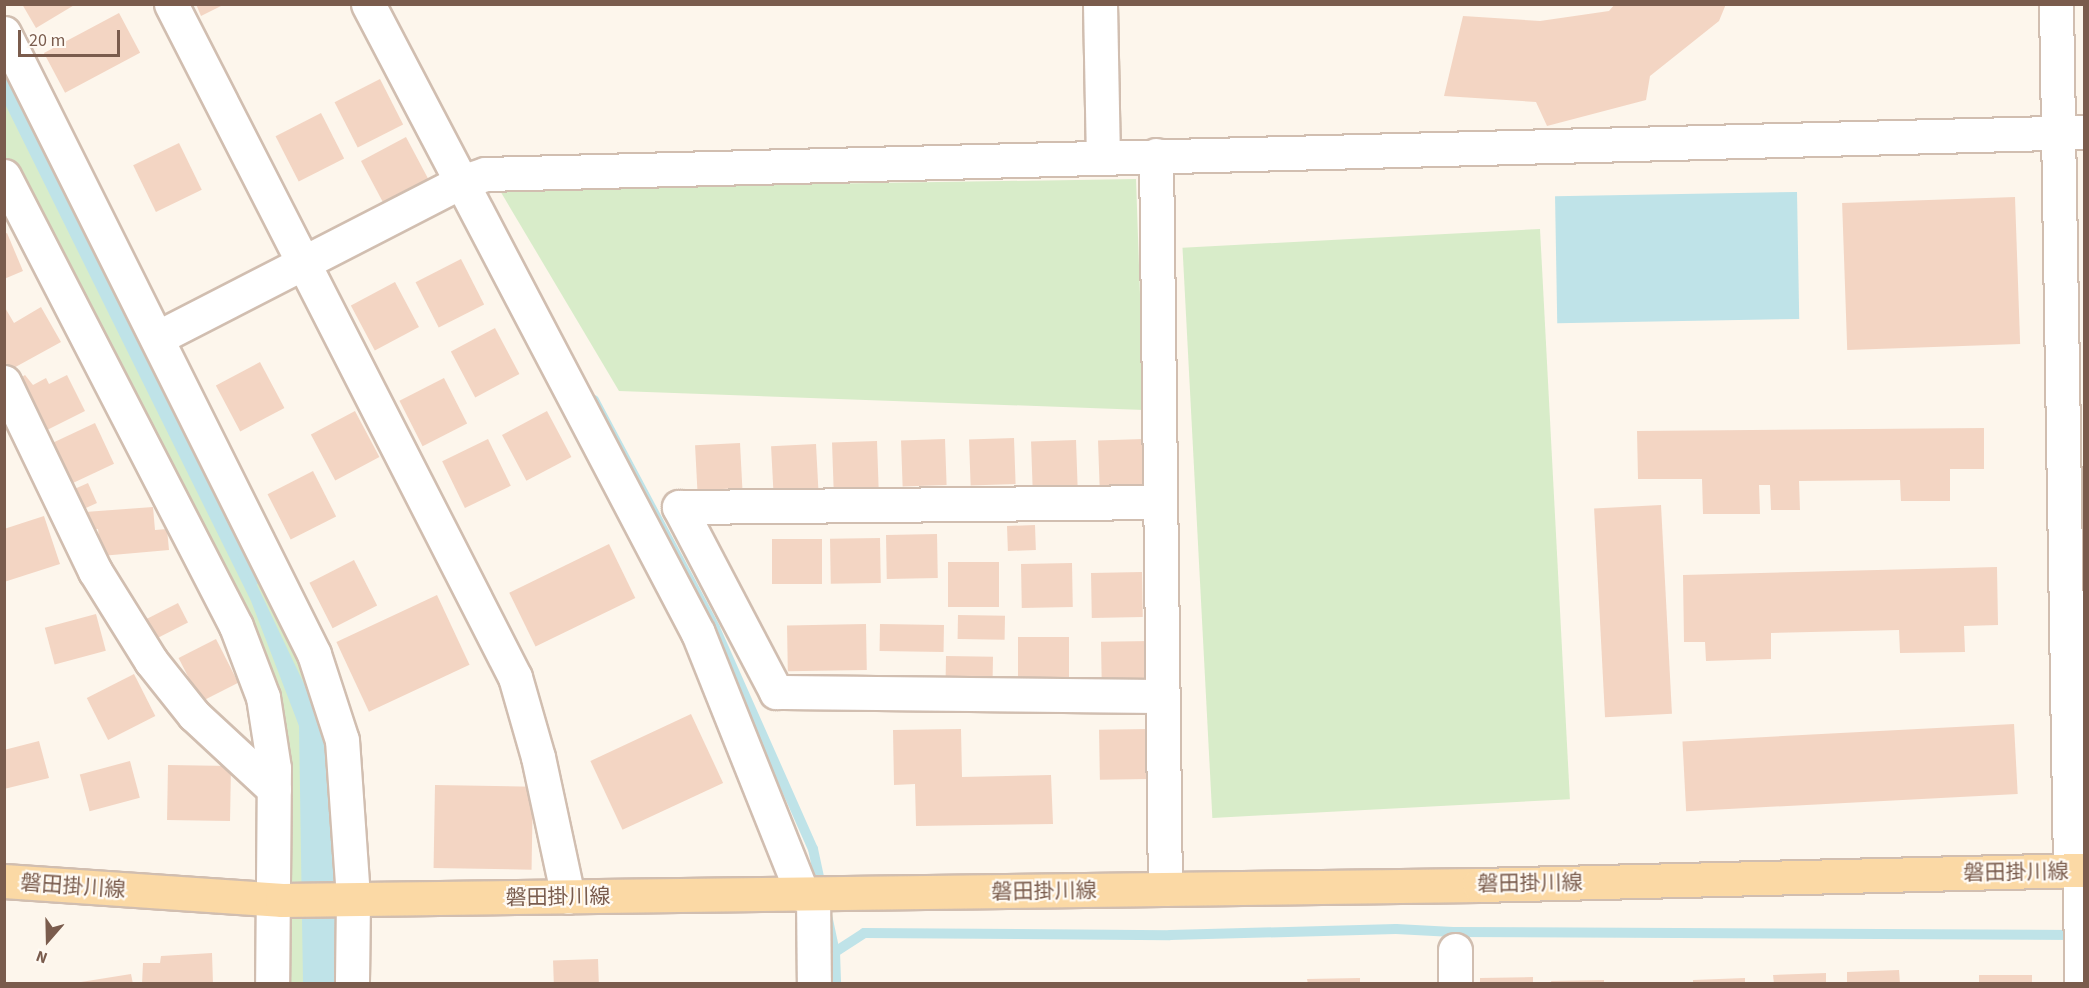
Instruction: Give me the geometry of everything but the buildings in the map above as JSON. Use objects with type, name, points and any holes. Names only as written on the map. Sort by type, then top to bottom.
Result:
[{"type":"main road","name":"磐田掛川線","points":[[4,881],[278,900],[1166,890],[2078,870]]},
{"type":"street","points":[[171,4],[515,677],[538,757],[568,897]]},
{"type":"street","points":[[368,4],[473,178],[698,633],[808,895],[814,984]]},
{"type":"street","points":[[1100,4],[1103,156]]},
{"type":"street","points":[[2056,4],[2072,133],[2081,984]]},
{"type":"street","points":[[4,33],[314,654],[342,740],[353,899],[352,984]]},
{"type":"street","points":[[157,338],[473,178],[1103,156],[2072,133]]},
{"type":"street","points":[[1156,155],[1166,890]]},
{"type":"street","points":[[4,176],[236,626],[263,697],[274,789],[278,900],[272,984]]},
{"type":"street","points":[[4,382],[95,571],[151,660],[194,715],[274,789]]},
{"type":"street","points":[[1160,502],[679,507],[776,692],[1163,696]]},
{"type":"street","points":[[1455,950],[1455,984]]},
{"type":"green space","points":[[5,46],[317,663],[351,983],[278,983],[266,697],[5,164]]},
{"type":"green space","points":[[1136,179],[1144,410],[619,391],[499,189]]},
{"type":"green space","points":[[1540,229],[1570,799],[1212,818],[1182,248]]},
{"type":"water","points":[[4,33],[157,375],[325,728],[337,859],[335,983],[303,983],[299,726],[251,601],[5,104]]},
{"type":"water","points":[[1797,192],[1799,319],[1557,323],[1555,196]]},
{"type":"waterway","points":[[166,394],[255,580]]},
{"type":"waterway","points":[[594,400],[715,628],[813,849],[822,891]]},
{"type":"waterway","points":[[2081,517],[2084,685]]},
{"type":"waterway","points":[[827,915],[835,952],[836,984]]},
{"type":"waterway","points":[[835,952],[864,933],[1170,935],[1396,929],[1453,932],[2078,935]]}]
